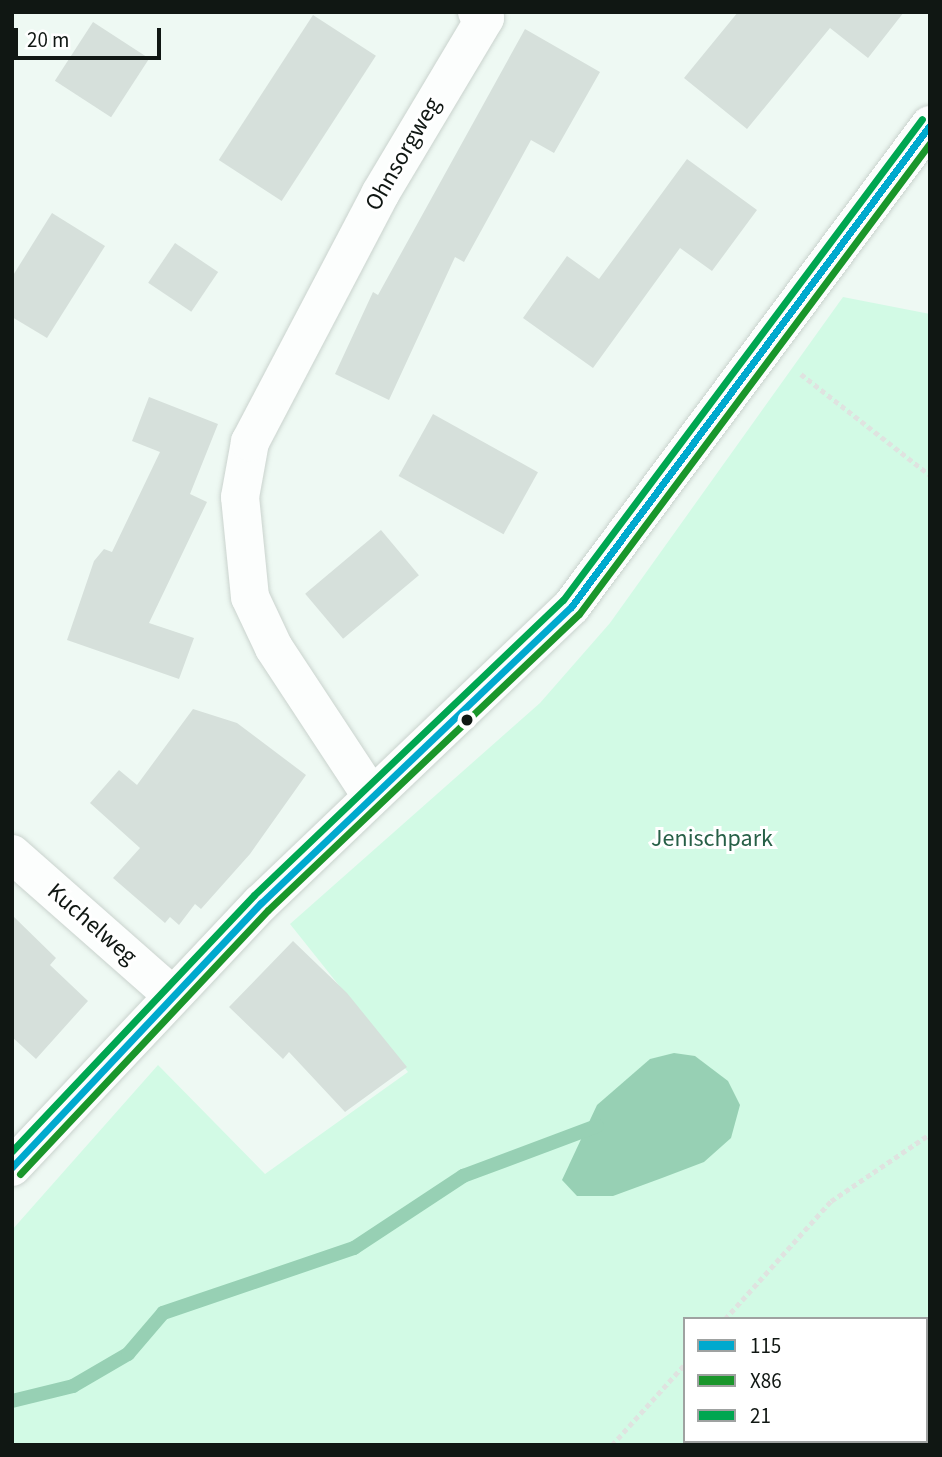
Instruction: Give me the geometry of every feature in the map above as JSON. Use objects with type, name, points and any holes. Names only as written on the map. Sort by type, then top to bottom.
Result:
[{"type":"street","name":"Ohnsorgweg","points":[[370,794],[274,648],[250,597],[240,496],[250,442],[380,194],[481,15]]},
{"type":"street","points":[[12,1167],[172,995],[370,794],[571,607],[849,226],[930,125]]},
{"type":"street","name":"Kuchelweg","points":[[12,854],[172,995]]},
{"type":"path","points":[[791,367],[930,475]]},
{"type":"path","points":[[727,1317],[831,1201],[930,1134]]},
{"type":"path","points":[[612,1445],[683,1366]]},
{"type":"green space","name":"Jenischpark","points":[[843,297],[930,314],[930,1445],[12,1445],[12,1230],[158,1065],[265,1174],[408,1072],[290,924],[540,703],[610,623]]},
{"type":"shaded area","points":[[674,1053],[695,1056],[728,1081],[740,1105],[731,1138],[704,1162],[662,1178],[613,1196],[577,1196],[562,1180],[597,1105],[650,1059]]},
{"type":"building","points":[[738,12],[904,12],[868,58],[830,28],[747,129],[684,78]]},
{"type":"building","points":[[313,15],[376,56],[282,201],[219,160]]},
{"type":"building","points":[[93,22],[149,58],[111,117],[55,81]]},
{"type":"building","points":[[525,29],[600,72],[554,153],[531,140],[464,262],[455,257],[389,400],[335,374],[373,292],[378,295]]},
{"type":"building","points":[[687,159],[757,210],[712,271],[680,248],[593,368],[523,318],[567,256],[599,279]]},
{"type":"building","points":[[52,213],[105,246],[47,338],[12,317],[12,277]]},
{"type":"building","points":[[175,243],[218,272],[191,312],[148,283]]},
{"type":"building","points":[[149,397],[218,424],[190,494],[207,502],[149,623],[194,638],[179,679],[67,640],[94,561],[104,549],[112,552],[160,452],[132,441]]},
{"type":"building","points":[[433,414],[538,472],[504,534],[399,476]]},
{"type":"building","points":[[381,530],[419,575],[343,639],[305,594]]},
{"type":"building","points":[[193,709],[237,723],[306,775],[250,854],[201,909],[195,904],[179,925],[170,917],[165,923],[113,878],[140,848],[90,803],[119,770],[137,785]]},
{"type":"building","points":[[12,915],[56,958],[50,965],[88,1001],[36,1059],[12,1037]]},
{"type":"building","points":[[293,941],[347,993],[407,1067],[345,1112],[289,1052],[283,1059],[229,1007]]},
{"type":"waterway","points":[[12,1401],[73,1386],[128,1354],[163,1313],[354,1248],[463,1176],[597,1126]]},
{"type":"transit line","name":"21","points":[[12,1151],[254,895],[563,600],[922,119]]},
{"type":"transit line","name":"115","points":[[12,1167],[261,903],[571,607],[930,125]]},
{"type":"transit line","name":"X86","points":[[20,1174],[268,910],[579,614],[930,143]]}]
